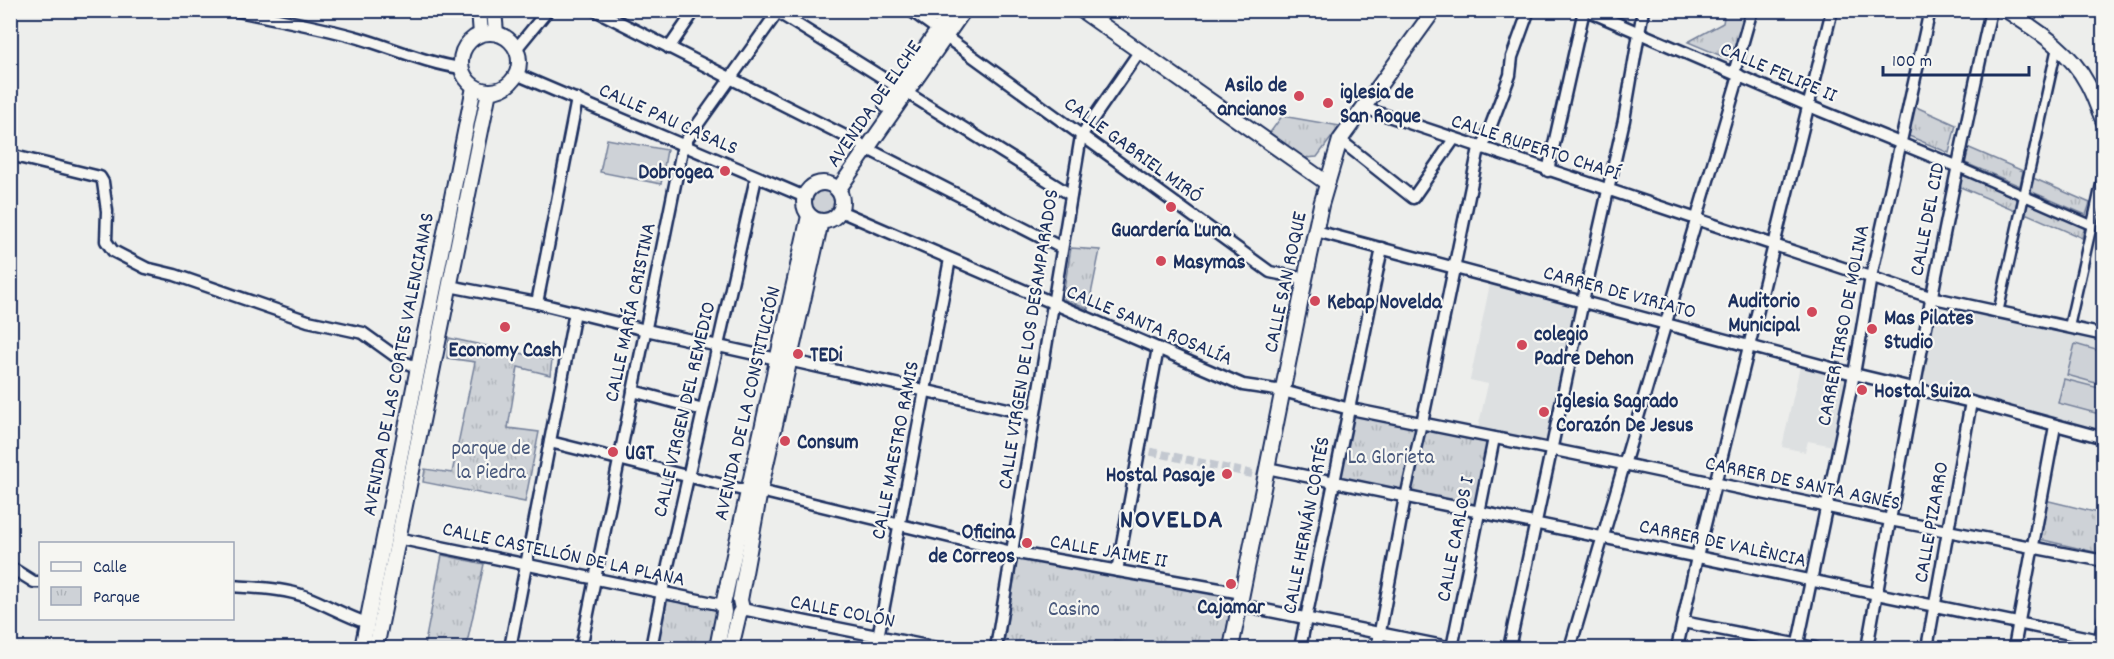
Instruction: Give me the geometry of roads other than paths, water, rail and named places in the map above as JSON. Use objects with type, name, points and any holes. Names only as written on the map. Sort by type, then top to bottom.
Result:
[{"type":"street","points":[[233,10],[296,22],[359,38],[439,64],[461,68]]},
{"type":"street","points":[[479,10],[480,34]]},
{"type":"street","points":[[495,10],[496,33]]},
{"type":"street","points":[[516,49],[548,10]]},
{"type":"street","points":[[595,10],[1062,248]]},
{"type":"street","points":[[616,21],[623,10]]},
{"type":"street","points":[[669,48],[694,10]]},
{"type":"street","name":"CALLE GABRIEL MIRÓ","points":[[910,10],[1270,272],[1305,279]]},
{"type":"street","name":"AVENIDA DE ELCHE","points":[[942,34],[951,10]]},
{"type":"street","name":"AVENIDA DE ELCHE","points":[[834,188],[942,34],[964,10]]},
{"type":"street","points":[[1081,10],[1327,183]]},
{"type":"street","points":[[1434,10],[1340,140],[1413,198],[1454,139]]},
{"type":"street","points":[[1377,648],[1405,497],[1481,149],[1510,75],[1512,57],[1529,10]]},
{"type":"street","points":[[1548,171],[1585,10]]},
{"type":"street","name":"CALLE FELIPE II","points":[[1585,10],[1956,166]]},
{"type":"street","points":[[1509,648],[1624,120],[1643,10]]},
{"type":"street","points":[[1570,648],[1697,220],[1752,10]]},
{"type":"street","points":[[1677,648],[1697,557],[1832,10]]},
{"type":"street","name":"CARRER TIRSO DE MOLINA","points":[[1797,647],[1854,374],[1870,277],[1930,10]]},
{"type":"street","name":"CALLE DEL CID","points":[[1867,648],[1930,297],[1956,166],[1991,10]]},
{"type":"street","points":[[2006,10],[2046,36],[2065,53],[2086,81],[2103,122]]},
{"type":"street","points":[[777,11],[1071,195]]},
{"type":"street","name":"CALLE MARÍA CRISTINA","points":[[581,648],[684,146],[777,11]]},
{"type":"street","points":[[496,33],[511,42],[516,49],[519,57],[516,74],[505,87],[489,91],[474,87],[464,75],[461,68],[462,51],[473,38],[480,34],[496,33]]},
{"type":"street","points":[[1998,313],[2057,47]]},
{"type":"street","name":"CALLE VIRGEN DE LOS DESAMPARADOS","points":[[996,648],[1081,136],[1138,52]]},
{"type":"street","name":"CALLE PAU CASALS","points":[[516,74],[805,197]]},
{"type":"street","name":"AVENIDA DE LAS CORTES VALENCIANAS","points":[[362,648],[474,87]]},
{"type":"street","name":"AVENIDA DE LAS CORTES VALENCIANAS","points":[[376,648],[489,91]]},
{"type":"street","points":[[537,303],[577,99]]},
{"type":"street","name":"CALLE RUPERTO CHAPÍ","points":[[1364,108],[1481,149],[1930,297],[2103,335]]},
{"type":"street","name":"CALLE SAN ROQUE","points":[[1231,648],[1305,279],[1327,183],[1340,140]]},
{"type":"street","points":[[10,155],[100,177],[103,182],[107,211],[106,241],[113,251],[129,260],[146,268],[175,275],[308,321],[363,333],[402,361],[418,368]]},
{"type":"street","points":[[1956,166],[2091,225]]},
{"type":"street","points":[[2069,327],[2103,171]]},
{"type":"street","name":"CALLE VIRGEN DEL REMEDIO","points":[[651,648],[756,178]]},
{"type":"street","points":[[821,183],[834,188],[842,201],[840,211],[832,219],[815,219],[804,206],[805,197],[810,189],[821,183]]},
{"type":"street","name":"CALLE SANTA ROSALÍA","points":[[840,211],[1243,385],[1283,391],[1348,408]]},
{"type":"street","name":"AVENIDA DE LA CONSTITUCIÓN","points":[[717,648],[724,606],[754,491],[815,219]]},
{"type":"street","name":"CARRER DE VIRIATO","points":[[1316,231],[2103,438]]},
{"type":"street","name":"CALLE HERNÁN CORTÉS","points":[[1300,648],[1382,248]]},
{"type":"street","name":"CALLE MAESTRO RAMIS","points":[[876,648],[950,260]]},
{"type":"street","points":[[449,286],[537,303],[646,330],[1034,415]]},
{"type":"street","points":[[510,648],[575,312]]},
{"type":"street","points":[[1117,571],[1158,348]]},
{"type":"street","points":[[633,392],[703,410]]},
{"type":"street","name":"CALLE PIZARRO","points":[[1927,648],[1971,402]]},
{"type":"street","points":[[1348,408],[1494,438]]},
{"type":"street","points":[[2014,648],[2055,426]]},
{"type":"street","name":"CARRER DE SANTA AGNÉS","points":[[1494,438],[2032,549],[2103,561]]},
{"type":"street","name":"CALLE CARLOS I","points":[[1452,648],[1494,438]]},
{"type":"street","name":"CALLE JAIME II","points":[[550,442],[688,477],[1012,552],[1117,571],[1241,599],[1307,618],[1452,648]]},
{"type":"street","name":"CARRER DE VALÈNCIA","points":[[1267,468],[1935,605],[2100,643]]},
{"type":"street","name":"AVENIDA DE LA CONSTITUCIÓN","points":[[731,648],[740,608],[754,491]]},
{"type":"street","name":"CALLE CASTELLÓN DE LA PLANA","points":[[397,538],[724,606]]},
{"type":"street","points":[[10,567],[34,582],[39,582]]},
{"type":"street","points":[[234,586],[263,588],[308,597],[341,614],[367,623],[368,648]]},
{"type":"street","points":[[724,606],[731,597],[740,608]]},
{"type":"street","name":"CALLE COLÓN","points":[[740,608],[937,648]]},
{"type":"street","points":[[2100,643],[2103,619]]},
{"type":"street","points":[[1683,622],[1797,647],[1815,648]]},
{"type":"tunnel","points":[[1139,449],[1266,477]]},
{"type":"place","name":"Asilo de ancianos","points":[[1299,96]]},
{"type":"place","name":"iglesia de San Roque","points":[[1328,103]]},
{"type":"place","name":"Dobrogea","points":[[725,171]]},
{"type":"place","name":"Guardería Luna","points":[[1171,207]]},
{"type":"place","name":"Masymas","points":[[1161,261]]},
{"type":"place","name":"Kebap Novelda","points":[[1315,301]]},
{"type":"place","name":"Auditorio Municipal","points":[[1812,312]]},
{"type":"place","name":"Economy Cash","points":[[505,327]]},
{"type":"place","name":"Mas Pilates Studio","points":[[1872,329]]},
{"type":"place","name":"colegio Padre Dehon","points":[[1522,345]]},
{"type":"place","name":"TEDi","points":[[798,354]]},
{"type":"place","name":"Hostal Suiza","points":[[1862,390]]},
{"type":"place","name":"Iglesia Sagrado Corazón De Jesus","points":[[1544,412]]},
{"type":"place","name":"Consum","points":[[785,441]]},
{"type":"place","name":"UGT","points":[[613,452]]},
{"type":"place","name":"Hostal Pasaje","points":[[1227,474]]},
{"type":"place","name":"Oficina de Correos","points":[[1027,543]]},
{"type":"place","name":"Cajamar","points":[[1231,584]]},
{"type":"district","name":"NOVELDA","points":[[1172,518]]},
{"type":"park label","name":"La Glorieta","points":[[1391,456]]},
{"type":"park label","name":"parque de la Piedra","points":[[491,459]]},
{"type":"park label","name":"Casino","points":[[1074,608]]}]
